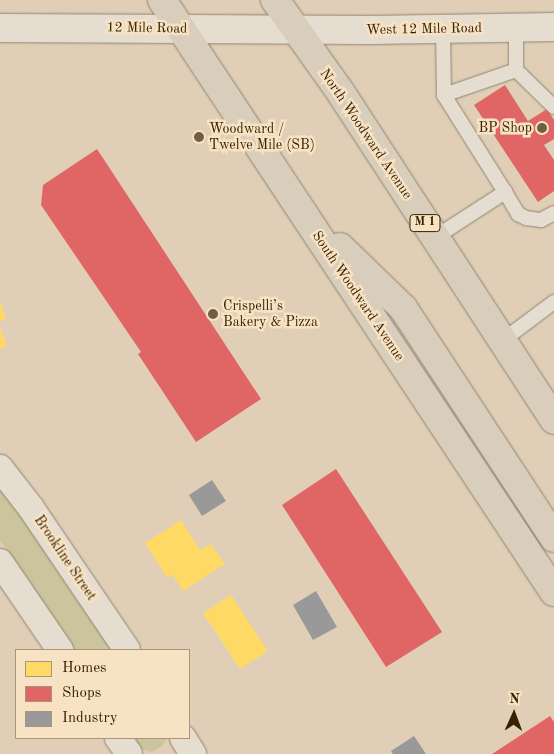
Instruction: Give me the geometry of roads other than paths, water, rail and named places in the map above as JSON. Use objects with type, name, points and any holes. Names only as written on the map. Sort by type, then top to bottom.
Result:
[{"type":"main road","name":"South Woodward Avenue","points":[[162,0],[554,592]]},
{"type":"main road","name":"North Woodward Avenue","points":[[275,0],[293,28],[341,93],[554,420]]},
{"type":"main road","name":"12 Mile Road","points":[[0,28],[293,28]]},
{"type":"main road","name":"West 12 Mile Road","points":[[293,28],[370,30],[554,28]]},
{"type":"main road","points":[[299,208],[402,308],[554,538]]},
{"type":"street","name":"Brookline Street","points":[[0,468],[31,508],[126,649]]},
{"type":"street","points":[[0,562],[59,649]]},
{"type":"street","points":[[119,739],[129,754]]},
{"type":"street","points":[[184,739],[193,754]]},
{"type":"lane","points":[[443,28],[444,95],[518,214],[526,218],[541,220],[554,214]]},
{"type":"lane","points":[[516,28],[516,70],[554,107]]},
{"type":"lane","points":[[444,95],[516,70]]},
{"type":"lane","points":[[434,238],[505,192]]},
{"type":"lane","points":[[502,341],[554,302]]},
{"type":"place","name":"BP Shop","points":[[542,128]]},
{"type":"place","name":"Woodward / Twelve Mile (SB)","points":[[199,137]]},
{"type":"place","name":"Crispelli’s Bakery & Pizza","points":[[213,314]]}]
